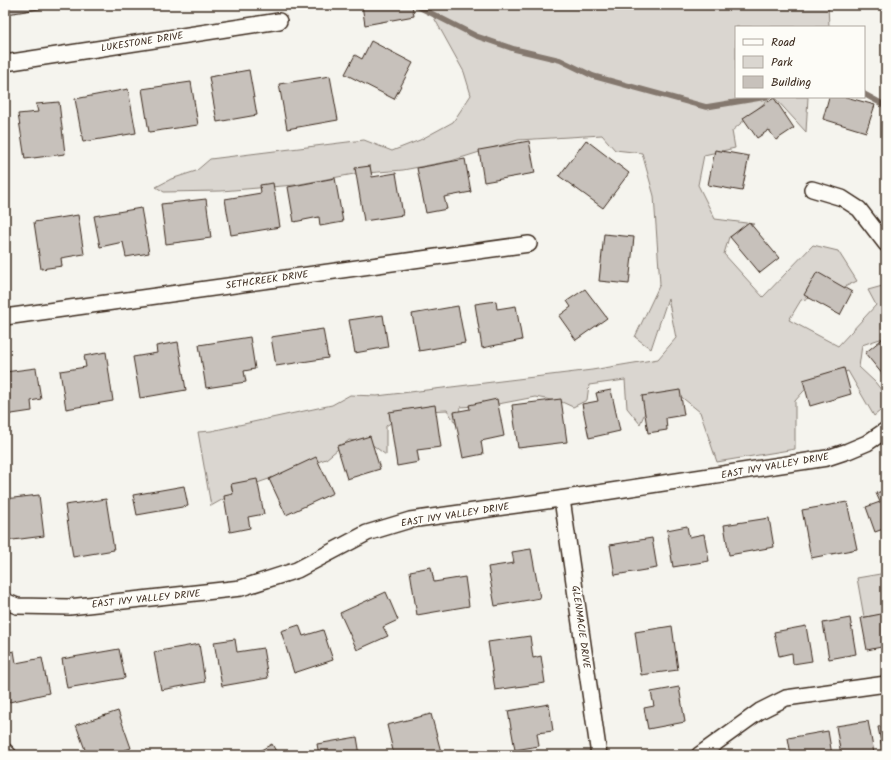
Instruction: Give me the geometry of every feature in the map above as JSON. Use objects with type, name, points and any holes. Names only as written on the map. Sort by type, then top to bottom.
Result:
[{"type":"street","name":"LUKESTONE DRIVE","points":[[5,63],[279,21]]},
{"type":"street","points":[[812,189],[842,198],[859,209],[886,244]]},
{"type":"street","name":"SETHCREEK DRIVE","points":[[6,313],[529,244]]},
{"type":"street","name":"EAST IVY VALLEY DRIVE","points":[[5,601],[17,606],[69,607],[241,588],[297,570],[367,533],[410,520],[562,499],[827,458],[867,443],[886,430]]},
{"type":"street","name":"GLENMACIE DRIVE","points":[[562,499],[599,755]]},
{"type":"street","points":[[699,755],[760,711],[786,698],[886,684]]},
{"type":"street","points":[[5,751],[9,755]]},
{"type":"green space","points":[[427,5],[828,5],[829,26],[735,26],[735,98],[770,98],[732,131],[735,148],[704,155],[698,185],[715,219],[754,224],[729,237],[724,254],[763,297],[813,245],[838,251],[857,281],[830,294],[801,300],[789,320],[838,346],[876,305],[868,290],[886,285],[886,337],[862,345],[859,367],[875,382],[886,396],[886,406],[874,416],[848,371],[810,384],[795,401],[795,449],[717,462],[700,412],[679,395],[652,397],[640,424],[627,408],[625,380],[589,385],[587,400],[573,407],[562,402],[535,397],[493,405],[460,407],[458,427],[447,410],[407,412],[386,426],[386,455],[370,443],[349,440],[326,459],[243,488],[211,506],[198,432],[211,431],[332,405],[350,395],[377,396],[592,370],[658,359],[676,338],[668,298],[651,349],[635,337],[660,284],[654,196],[642,153],[615,150],[602,135],[518,140],[451,161],[403,170],[354,174],[295,185],[221,191],[164,192],[156,187],[171,179],[196,171],[210,159],[364,140],[392,151],[420,140],[453,122],[471,95],[464,72]]},
{"type":"green space","points":[[775,98],[808,98],[806,132]]},
{"type":"green space","points":[[886,573],[886,614],[864,617],[857,578]]},
{"type":"building","points":[[6,5],[58,5],[58,6],[7,14]]},
{"type":"building","points":[[362,5],[412,5],[414,16],[365,25]]},
{"type":"building","points":[[371,41],[413,63],[394,99],[345,74],[355,55],[362,59]]},
{"type":"building","points":[[249,70],[257,115],[217,122],[209,77]]},
{"type":"building","points":[[330,76],[338,120],[287,129],[279,84]]},
{"type":"building","points":[[191,82],[198,125],[149,132],[142,89]]},
{"type":"building","points":[[128,89],[136,133],[83,142],[75,99]]},
{"type":"building","points":[[774,98],[794,128],[776,140],[769,130],[757,138],[743,118]]},
{"type":"building","points":[[829,98],[850,98],[875,105],[866,132],[823,119]]},
{"type":"building","points":[[59,102],[65,154],[25,159],[18,114],[38,112],[36,104]]},
{"type":"building","points":[[586,140],[629,173],[603,208],[559,176]]},
{"type":"building","points":[[529,141],[535,173],[484,182],[479,150]]},
{"type":"building","points":[[715,150],[749,156],[742,191],[708,185]]},
{"type":"building","points":[[465,159],[471,192],[444,197],[447,209],[426,213],[417,168]]},
{"type":"building","points":[[370,166],[372,177],[396,173],[403,215],[364,221],[355,168]]},
{"type":"building","points":[[335,178],[343,222],[320,226],[319,217],[294,222],[288,187]]},
{"type":"building","points":[[273,183],[280,227],[231,235],[225,199],[261,193],[260,185]]},
{"type":"building","points":[[206,199],[211,238],[166,244],[161,204]]},
{"type":"building","points":[[141,208],[149,253],[126,257],[123,242],[100,247],[94,216]]},
{"type":"building","points":[[78,215],[84,254],[61,258],[62,266],[41,269],[34,222]]},
{"type":"building","points":[[749,222],[779,258],[760,273],[730,237]]},
{"type":"building","points":[[604,234],[634,237],[629,284],[599,281]]},
{"type":"building","points":[[817,272],[852,292],[840,315],[804,295]]},
{"type":"building","points":[[585,289],[607,318],[576,340],[559,316],[571,307],[567,301]]},
{"type":"building","points":[[496,301],[497,309],[516,306],[522,340],[482,348],[475,304]]},
{"type":"building","points":[[458,306],[465,343],[419,351],[412,314]]},
{"type":"building","points":[[383,315],[388,347],[355,353],[349,320]]},
{"type":"building","points":[[323,329],[328,358],[276,366],[271,337]]},
{"type":"building","points":[[886,336],[886,372],[883,375],[865,353]]},
{"type":"building","points":[[250,337],[255,369],[244,371],[246,382],[206,388],[199,345]]},
{"type":"building","points":[[178,342],[186,390],[140,398],[133,357],[157,353],[156,346]]},
{"type":"building","points":[[106,352],[113,401],[66,409],[60,371],[86,367],[84,356]]},
{"type":"building","points":[[36,368],[41,399],[31,401],[32,411],[5,415],[5,372]]},
{"type":"building","points":[[844,368],[851,394],[810,406],[803,380]]},
{"type":"building","points":[[611,390],[620,431],[589,438],[582,404],[598,401],[596,393]]},
{"type":"building","points":[[680,390],[684,415],[666,418],[667,430],[648,433],[642,396]]},
{"type":"building","points":[[497,399],[504,436],[481,441],[483,454],[463,458],[454,412],[470,409],[469,405]]},
{"type":"building","points":[[561,399],[567,442],[518,448],[512,405]]},
{"type":"building","points":[[435,405],[441,447],[417,450],[419,462],[397,466],[389,412]]},
{"type":"building","points":[[370,436],[380,469],[347,479],[337,446]]},
{"type":"building","points":[[316,457],[333,493],[286,515],[269,479]]},
{"type":"building","points":[[257,479],[264,514],[248,517],[250,528],[230,532],[224,496],[233,494],[231,484]]},
{"type":"building","points":[[184,486],[188,506],[137,515],[133,495]]},
{"type":"building","points":[[886,490],[886,528],[875,532],[866,507],[880,502],[876,493]]},
{"type":"building","points":[[39,495],[44,536],[5,541],[5,499]]},
{"type":"building","points":[[106,499],[114,550],[73,557],[65,505]]},
{"type":"building","points":[[847,502],[857,549],[811,558],[802,510]]},
{"type":"building","points":[[769,518],[774,547],[729,555],[724,525]]},
{"type":"building","points":[[687,526],[689,537],[704,534],[709,561],[673,567],[667,530]]},
{"type":"building","points":[[652,538],[657,568],[615,575],[610,545]]},
{"type":"building","points":[[531,549],[540,598],[495,606],[488,567],[514,563],[512,552]]},
{"type":"building","points":[[431,567],[434,582],[465,577],[469,606],[417,615],[410,571]]},
{"type":"building","points":[[386,592],[398,620],[383,627],[388,636],[357,650],[340,613]]},
{"type":"building","points":[[886,613],[886,646],[867,650],[861,618]]},
{"type":"building","points":[[850,618],[856,654],[829,659],[823,623]]},
{"type":"building","points":[[299,625],[303,636],[323,630],[333,660],[294,673],[281,631]]},
{"type":"building","points":[[672,626],[678,670],[641,675],[635,632]]},
{"type":"building","points":[[806,626],[812,661],[793,664],[792,653],[779,656],[774,632]]},
{"type":"building","points":[[530,636],[533,658],[541,656],[545,683],[495,690],[488,642]]},
{"type":"building","points":[[235,639],[237,652],[263,648],[268,678],[222,686],[214,642]]},
{"type":"building","points":[[199,644],[205,682],[161,690],[154,652]]},
{"type":"building","points":[[119,649],[125,678],[67,688],[62,659]]},
{"type":"building","points":[[14,651],[16,663],[42,658],[49,693],[5,703],[5,653]]},
{"type":"building","points":[[679,687],[685,722],[648,729],[644,708],[654,706],[651,692]]},
{"type":"building","points":[[549,704],[553,731],[537,733],[539,746],[515,750],[508,711]]},
{"type":"building","points":[[118,711],[131,748],[111,755],[87,755],[76,725]]},
{"type":"building","points":[[431,714],[441,752],[431,755],[394,755],[387,725]]},
{"type":"building","points":[[868,721],[874,753],[864,755],[841,755],[836,726]]},
{"type":"building","points":[[886,726],[886,753],[883,753],[878,727]]},
{"type":"building","points":[[828,731],[832,755],[791,755],[788,738]]},
{"type":"building","points":[[357,737],[360,755],[319,755],[317,744]]},
{"type":"building","points":[[272,744],[278,755],[252,755]]},
{"type":"waterway","points":[[415,5],[476,36],[514,49],[560,60],[593,76],[706,107],[760,98]]},
{"type":"waterway","points":[[865,95],[886,106]]}]
